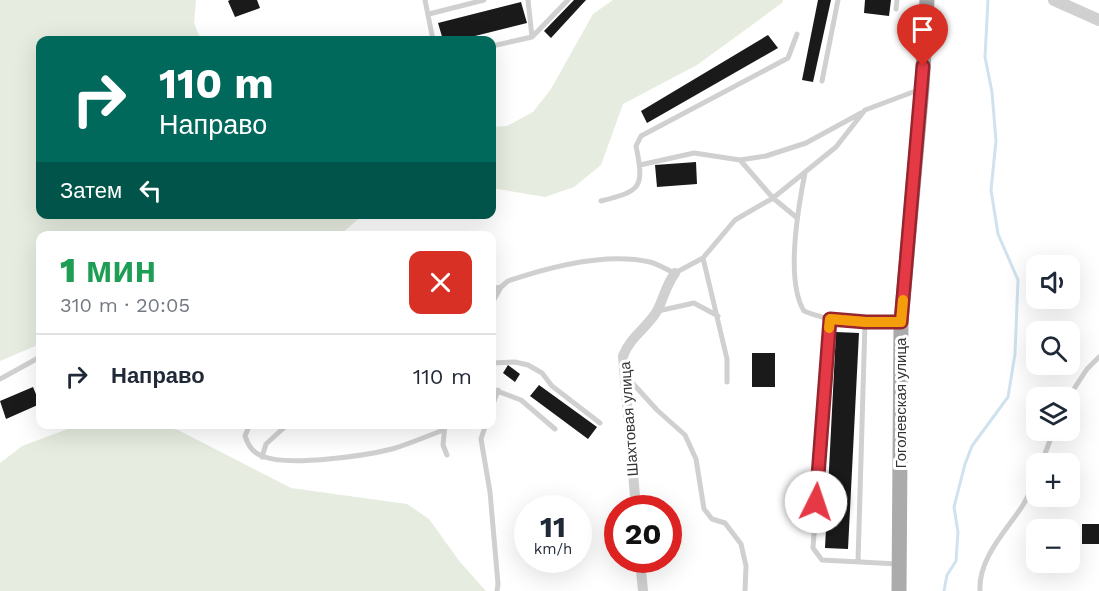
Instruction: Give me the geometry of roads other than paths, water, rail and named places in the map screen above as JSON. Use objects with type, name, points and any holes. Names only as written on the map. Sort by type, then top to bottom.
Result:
[{"type":"main road","name":"Гоголевская улица","points":[[899,591],[901,322],[922,88],[927,0]]},
{"type":"street","points":[[1054,0],[1099,20]]},
{"type":"street","name":"Шахтовая улица","points":[[635,495],[623,356],[628,344],[657,312],[666,285],[675,273]]},
{"type":"street","points":[[642,573],[644,591]]},
{"type":"lane","points":[[425,0],[432,36]]},
{"type":"lane","points":[[429,14],[484,0]]},
{"type":"lane","points":[[528,0],[532,37]]},
{"type":"lane","points":[[496,45],[532,37],[568,0]]},
{"type":"lane","points":[[822,81],[838,0]]},
{"type":"lane","points":[[896,9],[897,0]]},
{"type":"lane","points":[[601,201],[631,193],[639,183],[640,165],[636,146],[641,136],[788,58],[797,34]]},
{"type":"lane","points":[[640,165],[694,153],[740,160],[766,156],[806,143],[865,110],[922,88]]},
{"type":"lane","points":[[496,296],[508,281],[531,273],[612,259],[650,262],[675,273],[703,258],[735,220],[774,198],[836,147],[865,110]]},
{"type":"lane","points":[[740,160],[774,198],[796,217]]},
{"type":"lane","points":[[805,173],[796,217],[795,275],[799,302],[804,311],[830,319],[901,322]]},
{"type":"lane","points":[[703,258],[727,359],[727,382]]},
{"type":"lane","points":[[496,288],[501,287]]},
{"type":"lane","points":[[657,312],[694,303],[718,316]]},
{"type":"lane","points":[[830,319],[813,548],[822,561],[899,564]]},
{"type":"lane","points":[[858,562],[866,322]]},
{"type":"lane","points":[[1075,387],[1087,369],[1099,357]]},
{"type":"lane","points":[[0,379],[36,359]]},
{"type":"lane","points":[[496,363],[515,362],[528,365],[542,373],[552,386],[600,423]]},
{"type":"lane","points":[[624,374],[657,410],[685,435],[696,459],[704,509],[712,519],[726,524],[741,544],[746,566],[745,591]]},
{"type":"lane","points":[[496,389],[521,400],[555,429]]},
{"type":"lane","points":[[248,429],[244,436],[249,448],[262,457],[296,461],[360,455],[393,448],[440,429]]},
{"type":"lane","points":[[262,457],[266,444],[282,429]]},
{"type":"lane","points":[[445,429],[443,445],[447,455]]},
{"type":"lane","points":[[484,429],[481,439],[490,492],[497,591]]},
{"type":"lane","points":[[980,591],[984,569],[997,540],[1026,500]]},
{"type":"waterway","points":[[944,591],[947,575],[956,561],[958,532],[954,507],[965,464],[972,446],[1008,397],[1015,354],[1018,280],[998,234],[991,190],[996,141],[992,92],[985,57],[988,0]]}]
